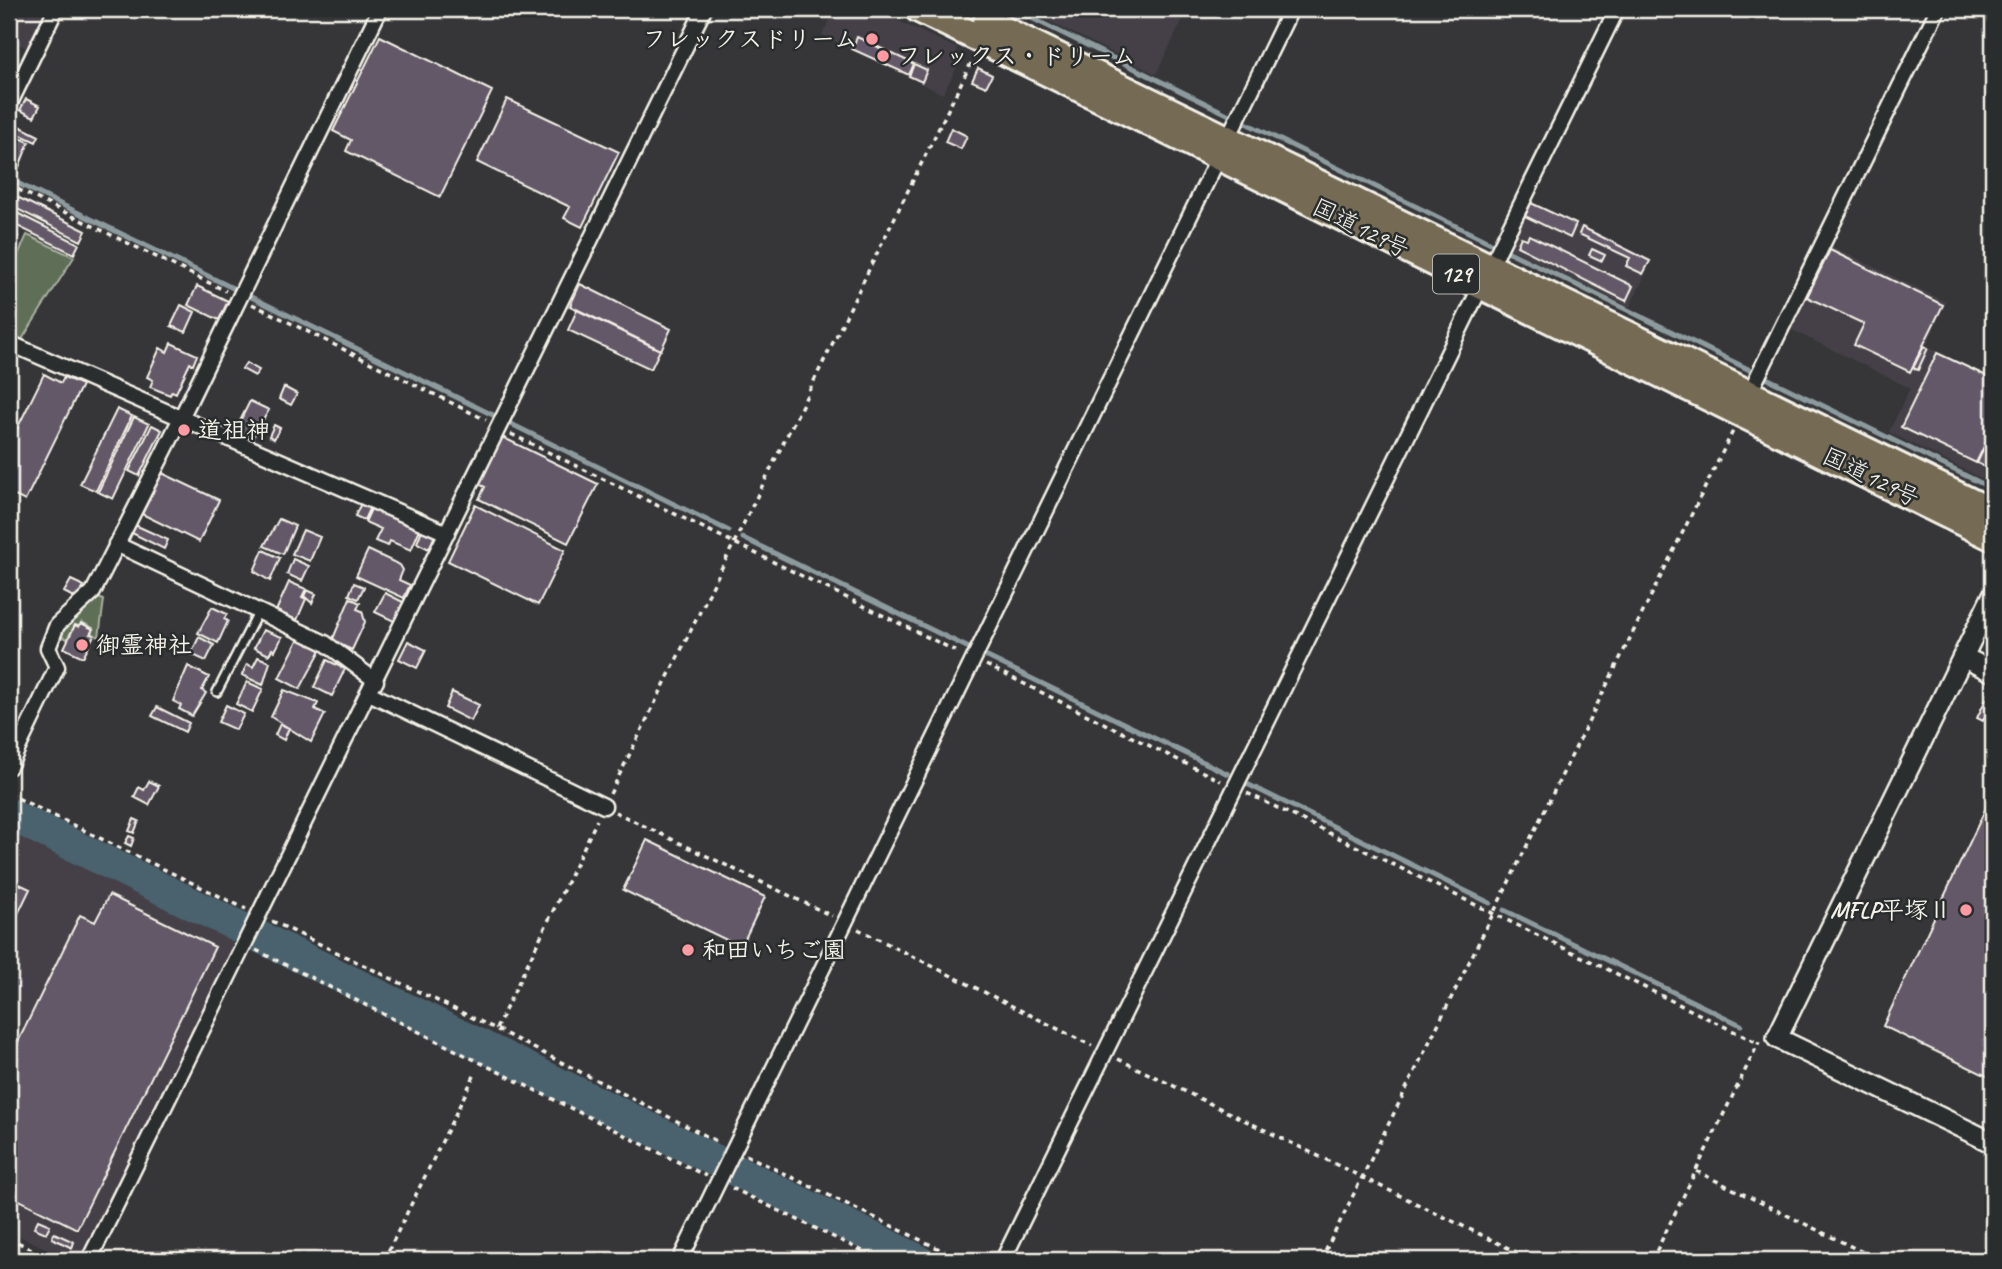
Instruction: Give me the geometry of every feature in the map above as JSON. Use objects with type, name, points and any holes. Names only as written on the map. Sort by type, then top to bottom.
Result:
[{"type":"highway","name":"国道129号","points":[[919,9],[989,24]]},
{"type":"highway","name":"国道129号","points":[[960,9],[1231,133],[1752,389],[1993,513]]},
{"type":"highway","name":"国道129号","points":[[1752,389],[1993,537]]},
{"type":"street","points":[[9,105],[56,9]]},
{"type":"street","points":[[9,767],[57,667],[48,648],[51,637],[63,618],[93,592],[181,418],[380,9]]},
{"type":"street","points":[[89,1260],[704,9]]},
{"type":"street","points":[[680,1260],[1292,9]]},
{"type":"street","points":[[1003,1260],[1617,9]]},
{"type":"street","points":[[1752,389],[1938,9]]},
{"type":"street","points":[[9,343],[447,533]]},
{"type":"street","points":[[116,544],[257,614],[326,643],[373,687],[604,806]]},
{"type":"street","points":[[1993,595],[1777,1038],[1993,1143]]},
{"type":"street","points":[[1963,657],[1993,672]]},
{"type":"lane","points":[[217,692],[257,614]]},
{"type":"path","points":[[496,1028],[989,24]]},
{"type":"path","points":[[1321,1260],[1752,389]]},
{"type":"path","points":[[498,428],[976,653],[1234,787],[1758,1043],[1777,1038]]},
{"type":"path","points":[[9,794],[258,918],[496,1028],[733,1152],[962,1260]]},
{"type":"path","points":[[604,806],[1533,1260]]},
{"type":"path","points":[[245,944],[881,1260]]},
{"type":"path","points":[[1652,1260],[1758,1043]]},
{"type":"path","points":[[384,1260],[475,1074]]},
{"type":"path","points":[[1696,1171],[1879,1260]]},
{"type":"path","points":[[9,1238],[54,1260]]},
{"type":"shaded area","points":[[9,9],[44,9],[27,48],[9,39]]},
{"type":"shaded area","points":[[835,9],[873,9],[956,48],[960,61],[943,94],[822,35]]},
{"type":"shaded area","points":[[1050,9],[1188,9],[1156,74],[1045,19]]},
{"type":"shaded area","points":[[1527,200],[1652,260],[1630,307],[1504,246]]},
{"type":"shaded area","points":[[1827,244],[1946,302],[1926,346],[1993,378],[1993,484],[1889,432],[1910,388],[1786,327]]},
{"type":"shaded area","points":[[9,800],[251,918],[82,1260],[71,1260],[9,1231]]},
{"type":"green space","points":[[27,235],[74,257],[21,341],[9,336],[10,272]]},
{"type":"green space","points":[[98,598],[104,600],[99,637],[91,633],[93,628],[82,622],[79,626],[75,625],[67,639],[59,635],[74,617]]},
{"type":"building","points":[[380,36],[492,91],[440,197],[346,151],[351,140],[333,131]]},
{"type":"building","name":"フレックス・ドリーム","points":[[857,37],[914,64],[909,75],[852,49]]},
{"type":"building","points":[[914,64],[927,70],[922,82],[909,76]]},
{"type":"building","points":[[978,68],[992,75],[986,87],[972,81]]},
{"type":"building","points":[[26,99],[40,106],[34,117],[20,110]]},
{"type":"building","points":[[507,99],[619,152],[582,227],[564,218],[570,207],[477,162]]},
{"type":"building","points":[[13,123],[39,136],[36,142],[10,130]]},
{"type":"building","points":[[951,128],[967,136],[961,149],[945,142]]},
{"type":"building","points":[[9,133],[29,142],[17,172],[9,168]]},
{"type":"building","points":[[9,193],[86,231],[81,241],[9,205]]},
{"type":"building","points":[[1531,203],[1576,224],[1570,238],[1525,216]]},
{"type":"building","points":[[9,209],[79,244],[74,254],[9,222]]},
{"type":"building","points":[[1582,227],[1650,261],[1643,274],[1626,266],[1630,258],[1579,234]]},
{"type":"building","points":[[9,232],[18,236],[9,259]]},
{"type":"building","points":[[1529,235],[1633,286],[1626,301],[1517,246],[1521,237],[1527,239]]},
{"type":"building","points":[[1592,249],[1605,255],[1602,261],[1589,255]]},
{"type":"building","points":[[1830,250],[1943,305],[1910,372],[1854,345],[1864,324],[1807,297]]},
{"type":"building","points":[[580,284],[671,329],[661,350],[570,306]]},
{"type":"building","points":[[197,286],[228,301],[219,320],[188,305]]},
{"type":"building","points":[[181,305],[195,312],[186,332],[171,326]]},
{"type":"building","points":[[577,310],[660,350],[651,369],[568,330]]},
{"type":"building","points":[[171,343],[197,355],[193,365],[190,363],[176,393],[172,391],[170,395],[150,387],[153,380],[147,377],[160,348],[167,352]]},
{"type":"building","points":[[1924,346],[1928,348],[1918,370],[1913,368]]},
{"type":"building","points":[[1937,353],[1993,379],[1993,428],[1976,463],[1901,427]]},
{"type":"building","points":[[246,363],[259,370],[255,376],[242,369]]},
{"type":"building","points":[[44,374],[61,383],[64,377],[82,385],[25,501],[9,493],[9,445]]},
{"type":"building","points":[[284,387],[297,394],[291,405],[279,399]]},
{"type":"building","points":[[250,401],[269,410],[253,437],[236,429]]},
{"type":"building","points":[[117,409],[132,416],[96,491],[80,484]]},
{"type":"building","points":[[134,417],[149,424],[113,499],[98,492]]},
{"type":"building","points":[[152,425],[162,430],[139,476],[129,471]]},
{"type":"building","points":[[274,425],[280,428],[274,439],[269,436]]},
{"type":"building","points":[[1993,429],[1993,451],[1985,467],[1977,463]]},
{"type":"building","points":[[502,437],[598,484],[568,543],[479,499],[485,487],[479,484]]},
{"type":"building","points":[[162,473],[219,500],[199,542],[142,514]]},
{"type":"building","points":[[361,503],[370,507],[364,520],[355,516]]},
{"type":"building","points":[[475,505],[565,550],[538,605],[448,561]]},
{"type":"building","points":[[372,507],[420,529],[411,550],[390,541],[388,546],[375,541],[381,529],[365,522]]},
{"type":"building","points":[[279,519],[295,526],[283,554],[264,546]]},
{"type":"building","points":[[135,525],[168,540],[164,549],[132,533]]},
{"type":"building","points":[[303,530],[320,537],[310,561],[292,554]]},
{"type":"building","points":[[422,530],[435,535],[429,549],[417,543]]},
{"type":"building","points":[[263,550],[280,558],[270,581],[254,571]]},
{"type":"building","points":[[368,550],[400,565],[403,570],[399,580],[410,585],[404,598],[356,576]]},
{"type":"building","points":[[293,559],[309,566],[302,581],[287,574]]},
{"type":"building","points":[[71,580],[84,586],[77,599],[64,592]]},
{"type":"building","points":[[289,582],[306,589],[302,597],[306,599],[297,620],[276,611]]},
{"type":"building","points":[[354,583],[364,587],[358,599],[349,595]]},
{"type":"building","points":[[307,590],[316,594],[312,603],[304,596]]},
{"type":"building","points":[[385,593],[405,603],[396,622],[375,612]]},
{"type":"building","points":[[350,598],[360,603],[357,609],[362,611],[365,622],[352,650],[332,641]]},
{"type":"building","points":[[212,607],[227,614],[224,619],[228,621],[218,643],[198,633]]},
{"type":"building","points":[[81,623],[93,629],[90,634],[94,635],[83,657],[64,648],[75,625],[79,627]]},
{"type":"building","points":[[263,630],[282,637],[275,651],[272,649],[269,655],[254,648]]},
{"type":"building","points":[[199,637],[214,645],[206,661],[191,654]]},
{"type":"building","points":[[299,638],[321,650],[300,689],[279,678]]},
{"type":"building","points":[[408,641],[426,650],[417,668],[399,659]]},
{"type":"building","points":[[258,657],[270,662],[263,685],[242,675],[247,664],[253,667]]},
{"type":"building","points":[[327,660],[345,669],[332,696],[314,687]]},
{"type":"building","points":[[188,666],[209,677],[202,690],[206,693],[192,716],[179,709],[181,705],[173,701]]},
{"type":"building","points":[[247,682],[263,689],[252,712],[236,704]]},
{"type":"building","points":[[284,690],[318,703],[315,709],[325,714],[311,742],[271,717]]},
{"type":"building","points":[[452,692],[479,705],[471,721],[445,708]]},
{"type":"building","points":[[1986,699],[1992,702],[1983,721],[1977,718]]},
{"type":"building","points":[[226,705],[244,714],[236,730],[218,722]]},
{"type":"building","points":[[157,707],[189,723],[185,732],[152,716]]},
{"type":"building","points":[[280,724],[289,728],[284,740],[275,735]]},
{"type":"building","points":[[149,781],[159,786],[149,805],[134,797],[139,787],[144,790]]},
{"type":"building","name":"MFLP平塚Ⅱ","points":[[1993,793],[1993,1079],[1883,1026]]},
{"type":"building","points":[[134,819],[139,821],[134,833],[129,831]]},
{"type":"building","points":[[129,836],[134,838],[131,846],[125,843]]},
{"type":"building","points":[[647,840],[765,897],[741,947],[623,890]]},
{"type":"building","points":[[15,882],[30,889],[15,920],[9,917],[9,895]]},
{"type":"building","points":[[109,895],[215,947],[77,1229],[9,1195],[9,1060],[80,915],[95,922]]},
{"type":"building","points":[[38,1220],[50,1225],[46,1233],[34,1228]]},
{"type":"building","points":[[54,1233],[74,1242],[72,1248],[52,1238]]},
{"type":"waterway","points":[[9,89],[48,9]]},
{"type":"waterway","points":[[1013,9],[1993,489]]},
{"type":"waterway","points":[[9,179],[493,415]]},
{"type":"waterway","points":[[509,423],[729,531]]},
{"type":"waterway","points":[[743,538],[1228,774]]},
{"type":"waterway","points":[[1245,783],[1490,903]]},
{"type":"waterway","points":[[9,814],[918,1260]]},
{"type":"waterway","points":[[1504,910],[1741,1025]]},
{"type":"place","name":"フレックスドリーム","points":[[872,39]]},
{"type":"place","name":"フレックス・ドリーム","points":[[883,56]]},
{"type":"place","name":"道祖神","points":[[184,430]]},
{"type":"place","name":"御霊神社","points":[[82,645]]},
{"type":"place","name":"MFLP平塚Ⅱ","points":[[1966,910]]},
{"type":"place","name":"和田いちご園","points":[[688,950]]}]
